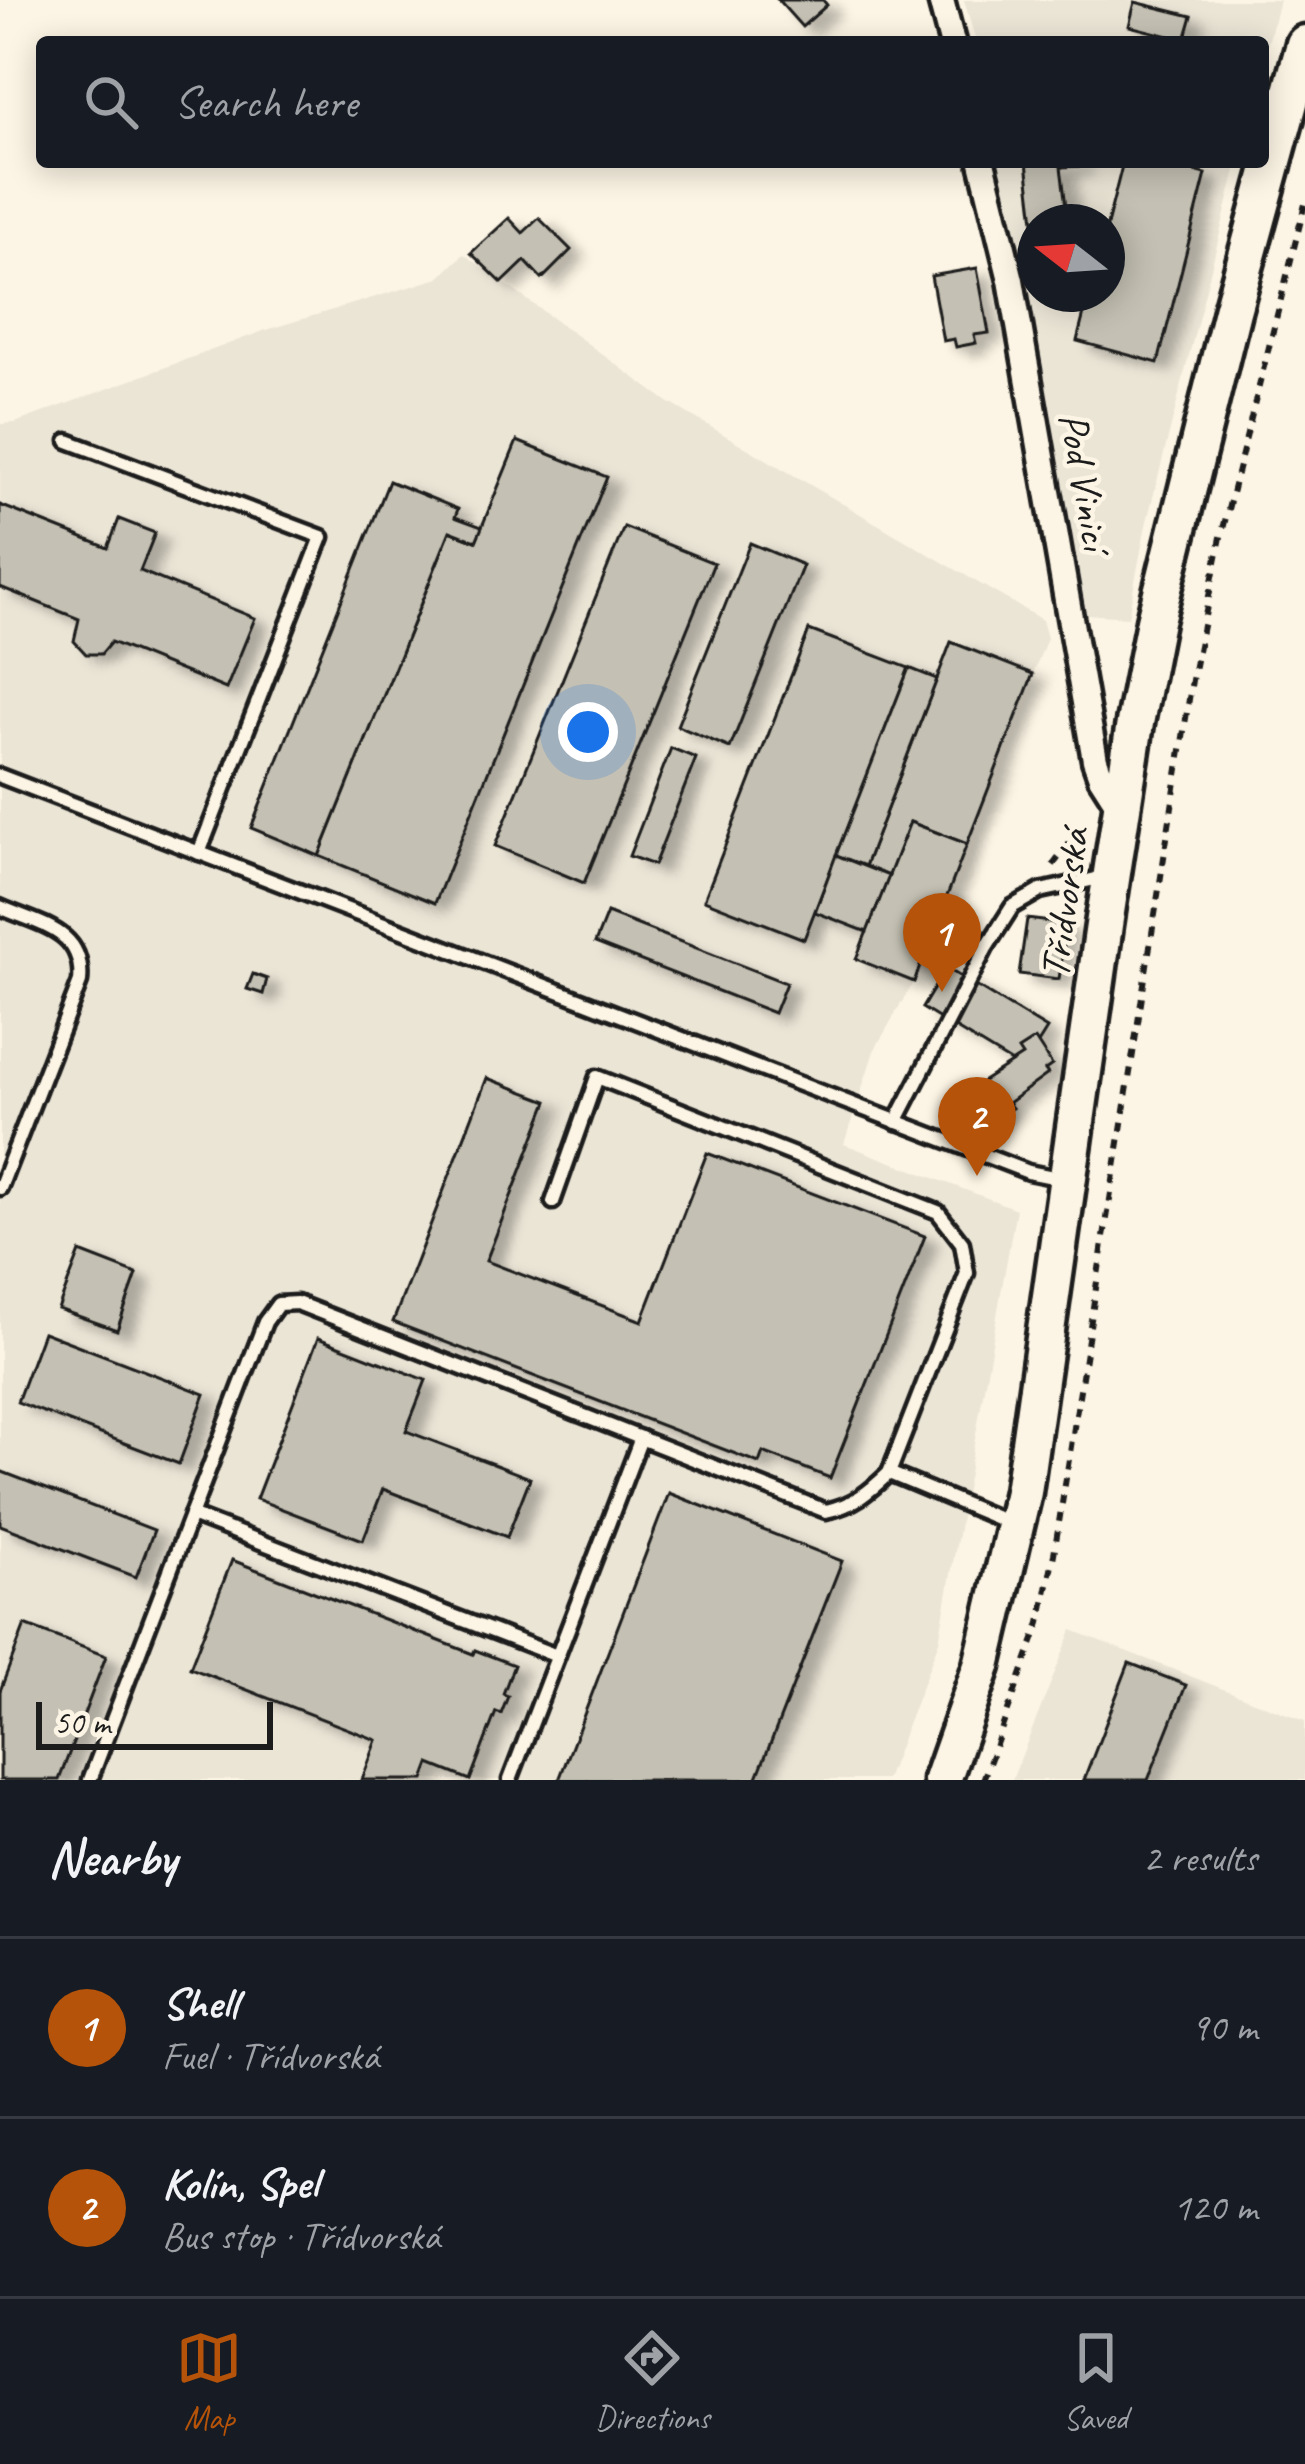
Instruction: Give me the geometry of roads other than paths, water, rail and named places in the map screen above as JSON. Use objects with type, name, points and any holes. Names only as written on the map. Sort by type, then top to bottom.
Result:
[{"type":"main road","name":"Třídvorská","points":[[942,1780],[982,1666],[1016,1526],[1142,682],[1188,479],[1305,44]]},
{"type":"street","points":[[941,0],[950,36]]},
{"type":"street","name":"Pod Vinicí","points":[[983,168],[1011,280],[1095,760],[1122,810]]},
{"type":"lane","points":[[68,441],[322,537],[200,853]]},
{"type":"lane","points":[[0,776],[1028,1172],[1070,1180]]},
{"type":"lane","points":[[896,1121],[1012,907],[1040,892],[1112,876]]},
{"type":"lane","points":[[0,908],[70,939],[82,966],[80,982],[0,1189]]},
{"type":"lane","points":[[89,1780],[265,1322],[278,1304],[297,1303],[826,1511],[846,1507],[867,1494],[889,1472],[967,1273],[962,1243],[938,1212],[597,1077],[553,1202]]},
{"type":"lane","points":[[510,1780],[641,1438]]},
{"type":"lane","points":[[889,1472],[1016,1526]]},
{"type":"lane","points":[[191,1515],[557,1656]]},
{"type":"place","name":"Shell","points":[[942,992]]},
{"type":"place","name":"Kolín, Spel","points":[[977,1176]]}]
